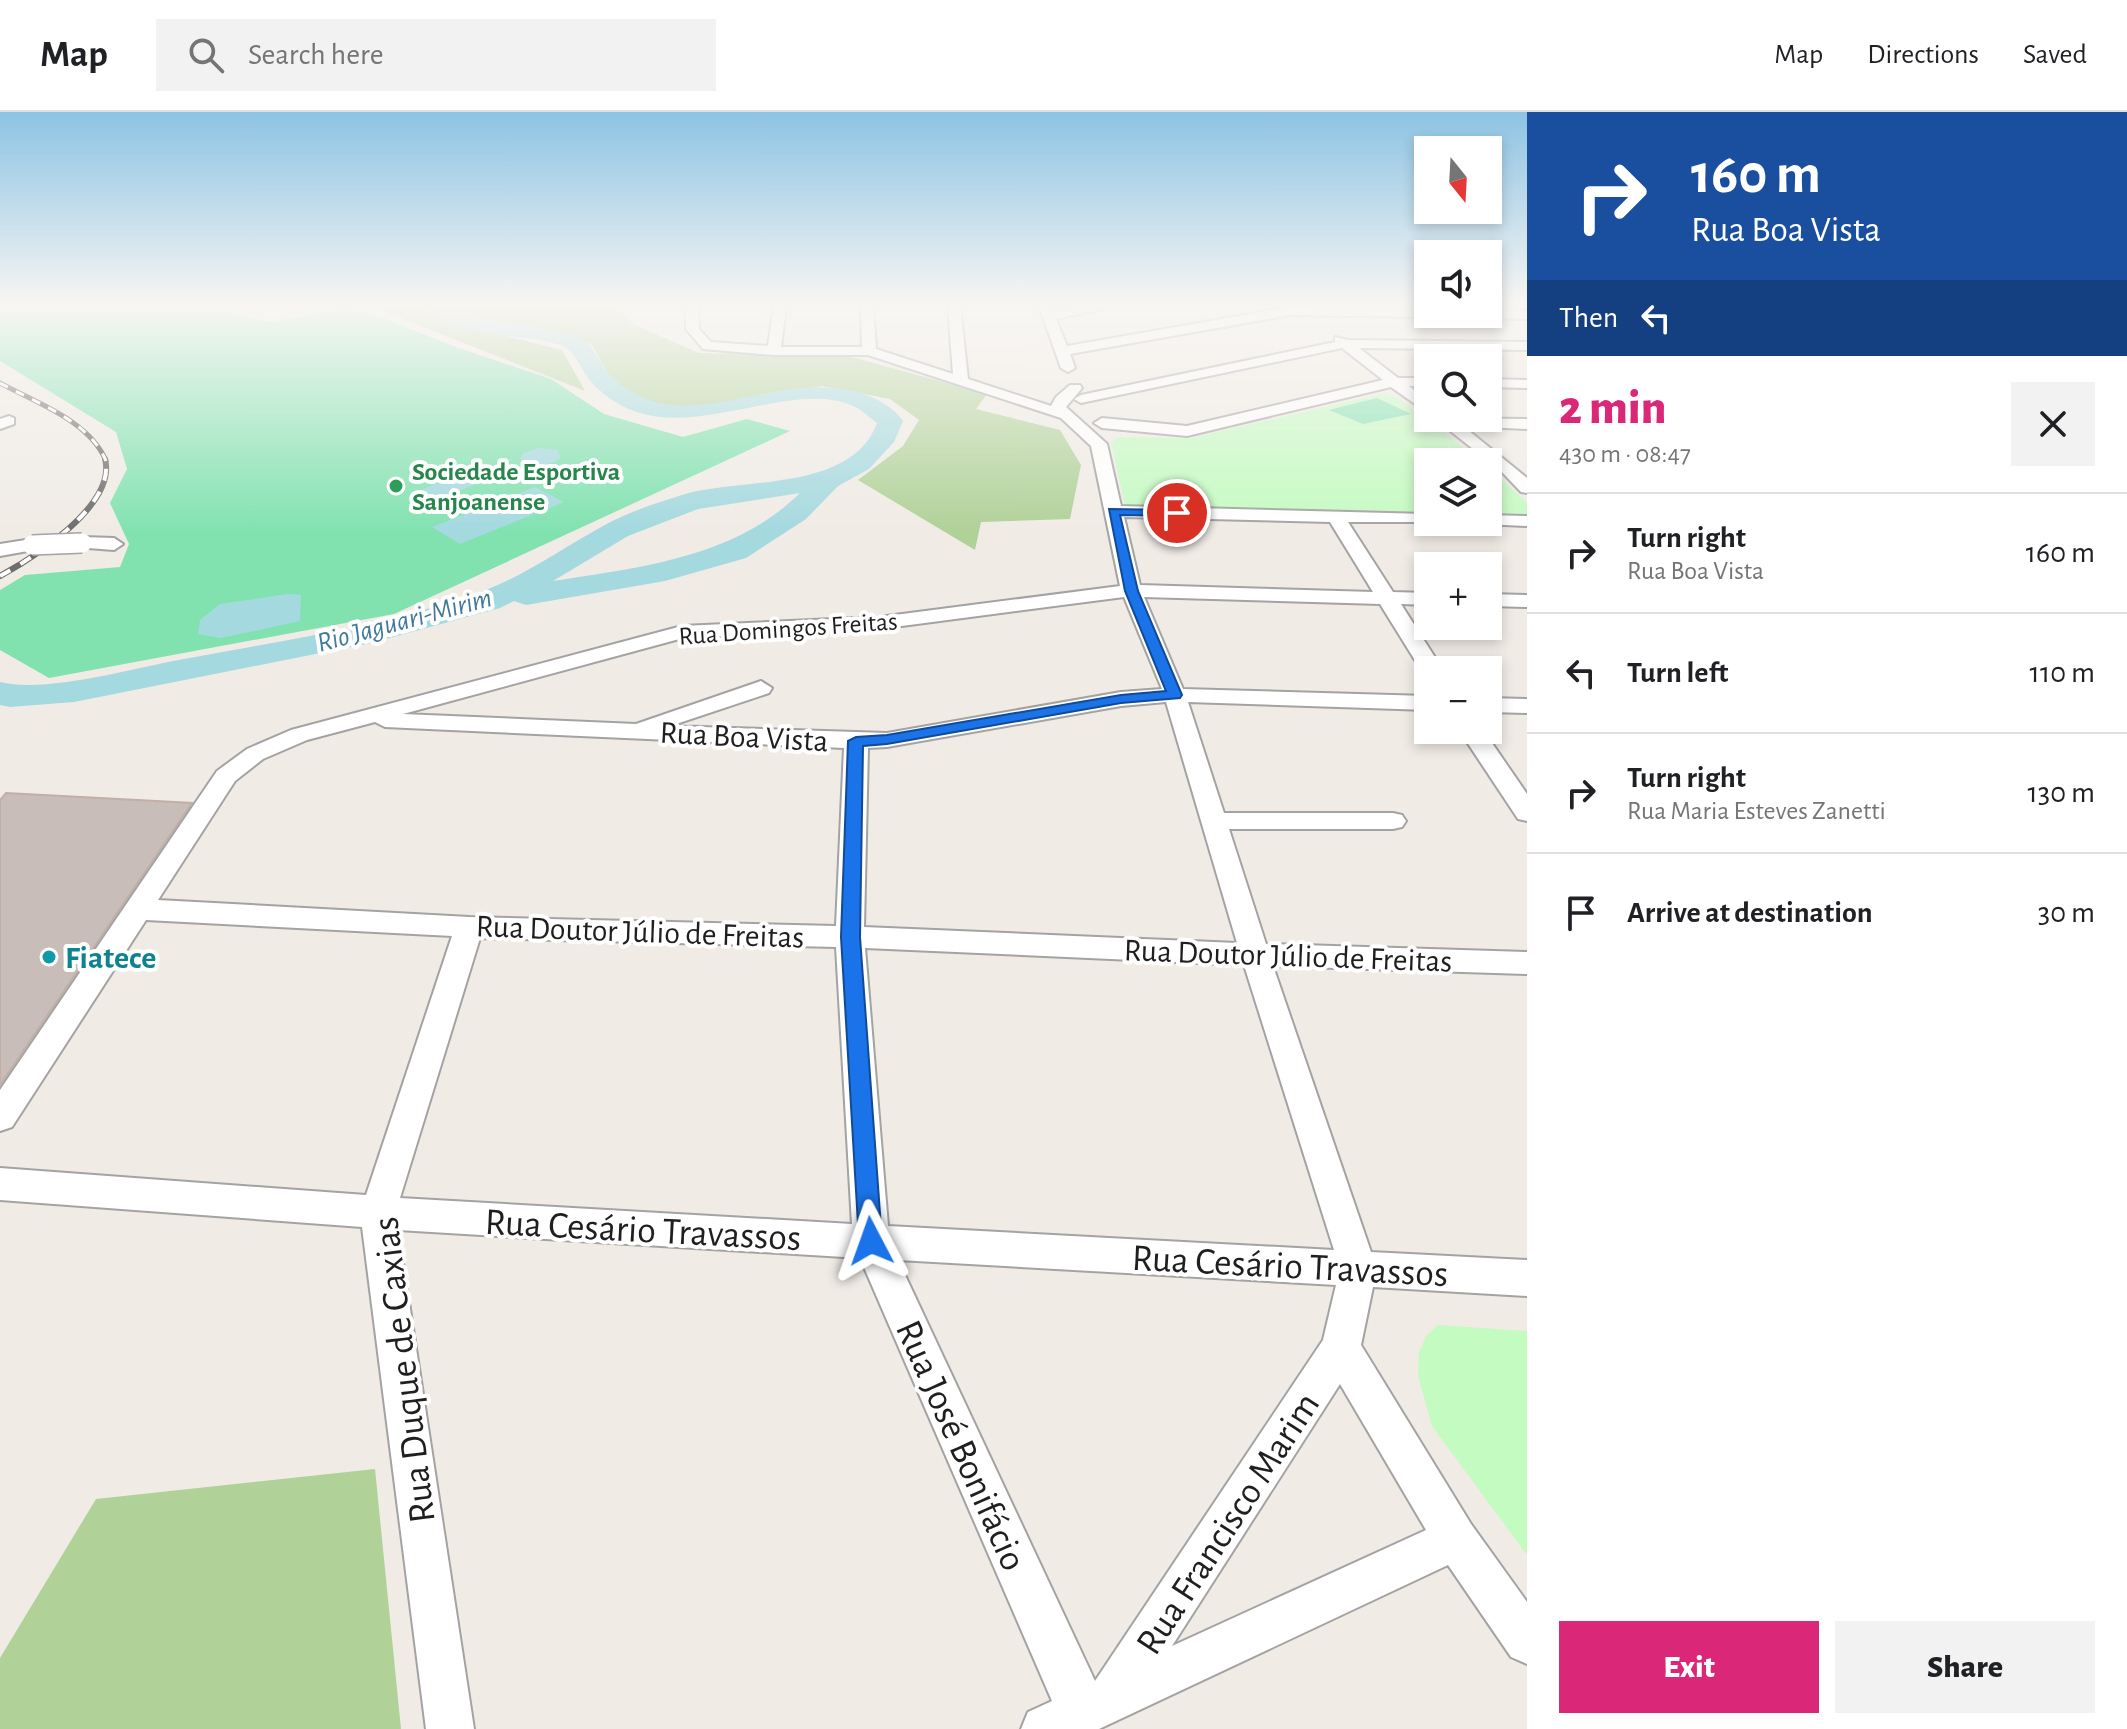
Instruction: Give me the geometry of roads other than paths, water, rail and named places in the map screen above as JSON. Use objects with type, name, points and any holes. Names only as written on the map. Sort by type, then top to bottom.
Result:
[{"type":"street","points":[[969,381],[1061,407],[1089,433],[1198,430],[1393,382],[1414,382]]},
{"type":"street","points":[[1074,381],[1103,433],[1113,511],[1131,591],[1175,695],[1255,955],[1358,1269],[1341,1348],[1456,1539],[1527,1641]]},
{"type":"street","points":[[1061,407],[1077,391],[1119,390],[1161,381]]},
{"type":"street","points":[[1393,382],[1414,398]]},
{"type":"street","points":[[1502,383],[1527,384]]},
{"type":"street","points":[[1502,423],[1527,424]]},
{"type":"street","points":[[1460,432],[1508,468],[1527,488]]},
{"type":"street","points":[[1508,468],[1527,469]]},
{"type":"street","points":[[1113,511],[1414,519]]},
{"type":"street","points":[[1336,517],[1423,656]]},
{"type":"street","points":[[1502,520],[1527,521]]},
{"type":"street","points":[[0,550],[32,545],[114,544]]},
{"type":"street","name":"Rua Domingos Freitas","points":[[0,1117],[226,776],[275,744],[682,632],[879,623],[1087,594],[1131,591],[1414,599]]},
{"type":"street","points":[[1502,600],[1527,601]]},
{"type":"street","points":[[630,731],[761,688]]},
{"type":"street","name":"Rua Boa Vista","points":[[357,719],[856,741],[887,740],[1121,699],[1175,695],[1414,703]]},
{"type":"street","points":[[1502,705],[1527,706]]},
{"type":"street","name":"Rua José Bonifácio","points":[[856,741],[850,937],[871,1241],[1080,1712]]},
{"type":"street","points":[[1480,744],[1527,813]]},
{"type":"street","points":[[1214,821],[1393,821]]},
{"type":"street","name":"Rua Doutor Júlio de Freitas","points":[[137,909],[469,927],[850,937],[1255,955],[1527,963]]},
{"type":"street","name":"Rua Duque de Caxias","points":[[450,1729],[378,1212],[469,927]]},
{"type":"street","name":"Rua Cesário Travassos","points":[[0,1184],[378,1212],[1527,1278]]},
{"type":"street","name":"Rua Francisco Marim","points":[[1080,1712],[1341,1348]]},
{"type":"street","points":[[1080,1712],[1456,1539]]},
{"type":"water","points":[[539,448],[557,450],[561,458],[540,465],[520,459],[523,453]]},
{"type":"water","points":[[462,474],[479,483],[433,501],[415,492]]},
{"type":"water","points":[[535,487],[564,502],[460,544],[432,527]]},
{"type":"water","points":[[287,594],[301,595],[300,621],[221,638],[198,634],[200,620],[220,604]]},
{"type":"waterway","name":"Rio Jaguari-Mirim","points":[[603,381],[628,399],[656,410],[685,412],[715,409],[808,392],[838,394],[865,402],[890,421],[885,436],[859,463],[828,480]]},
{"type":"waterway","name":"Rio Jaguari-Mirim","points":[[0,693],[10,696],[74,691],[371,633],[488,601],[550,570],[617,530],[692,501],[828,480]]},
{"type":"waterway","points":[[526,595],[665,572],[735,551],[796,513],[828,480]]},
{"type":"railway","points":[[0,383],[75,424],[88,435],[105,459]]},
{"type":"railway","points":[[0,576],[51,543],[86,511],[98,494],[105,476],[105,459]]},
{"type":"place","name":"Sociedade Esportiva Sanjoanense","points":[[396,486]]},
{"type":"place","name":"Fiatece","points":[[49,957]]}]
